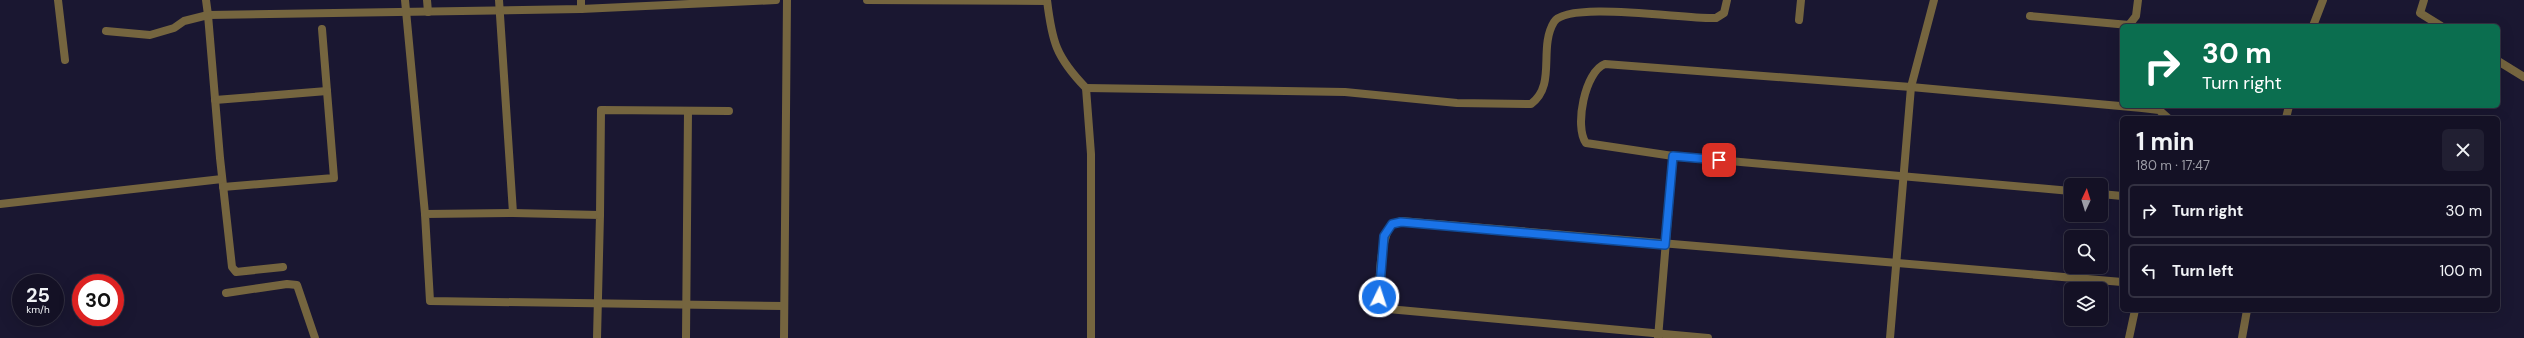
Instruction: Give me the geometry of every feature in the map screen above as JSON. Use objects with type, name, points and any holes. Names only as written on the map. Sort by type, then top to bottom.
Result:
[{"type":"street","points":[[58,0],[65,60]]},
{"type":"street","points":[[206,0],[232,268],[236,272],[283,267]]},
{"type":"street","points":[[405,0],[425,214],[430,301],[784,306]]},
{"type":"street","points":[[427,0],[428,12]]},
{"type":"street","points":[[499,0],[513,213]]},
{"type":"street","points":[[581,0],[581,9]]},
{"type":"street","points":[[106,31],[150,35],[174,28],[184,22],[208,15],[581,9],[776,0]]},
{"type":"street","points":[[784,338],[787,0]]},
{"type":"street","points":[[867,0],[1047,1],[1055,48],[1067,68],[1086,88],[1091,154],[1091,338]]},
{"type":"street","points":[[1086,88],[1345,92],[1458,103],[1531,104],[1540,98],[1544,92],[1549,30],[1556,19],[1566,14],[1612,10],[1716,18],[1724,13],[1727,0]]},
{"type":"street","points":[[1799,20],[1801,0]]},
{"type":"street","points":[[1890,338],[1911,87],[1934,0]]},
{"type":"street","points":[[2130,24],[2136,16],[2138,0]]},
{"type":"street","points":[[2314,24],[2323,0]]},
{"type":"street","points":[[2424,0],[2420,13],[2438,24]]},
{"type":"street","points":[[2030,16],[2120,24]]},
{"type":"street","points":[[0,204],[223,183],[334,178],[322,29]]},
{"type":"street","points":[[2500,62],[2524,77]]},
{"type":"street","points":[[2064,190],[1673,156],[1586,143],[1582,138],[1582,108],[1592,74],[1600,66],[1613,64],[1911,87],[2120,106]]},
{"type":"street","points":[[215,100],[327,91]]},
{"type":"street","points":[[2142,108],[2159,110],[2166,116]]},
{"type":"street","points":[[597,338],[601,110],[729,111]]},
{"type":"street","points":[[686,338],[688,110]]},
{"type":"street","points":[[1658,336],[1673,156]]},
{"type":"street","points":[[2108,195],[2120,196]]},
{"type":"street","points":[[425,214],[513,213],[600,215]]},
{"type":"street","points":[[1708,338],[1658,336],[1388,309],[1383,307],[1379,297],[1382,252],[1387,229],[1392,224],[1401,222],[2120,282]]},
{"type":"street","points":[[226,293],[287,284],[297,285],[315,338]]},
{"type":"street","points":[[2129,338],[2134,312]]},
{"type":"street","points":[[2242,338],[2247,312]]},
{"type":"route","points":[[1379,297],[1384,236],[1387,229],[1392,224],[1401,222],[1665,245],[1673,156],[1719,160]]}]
